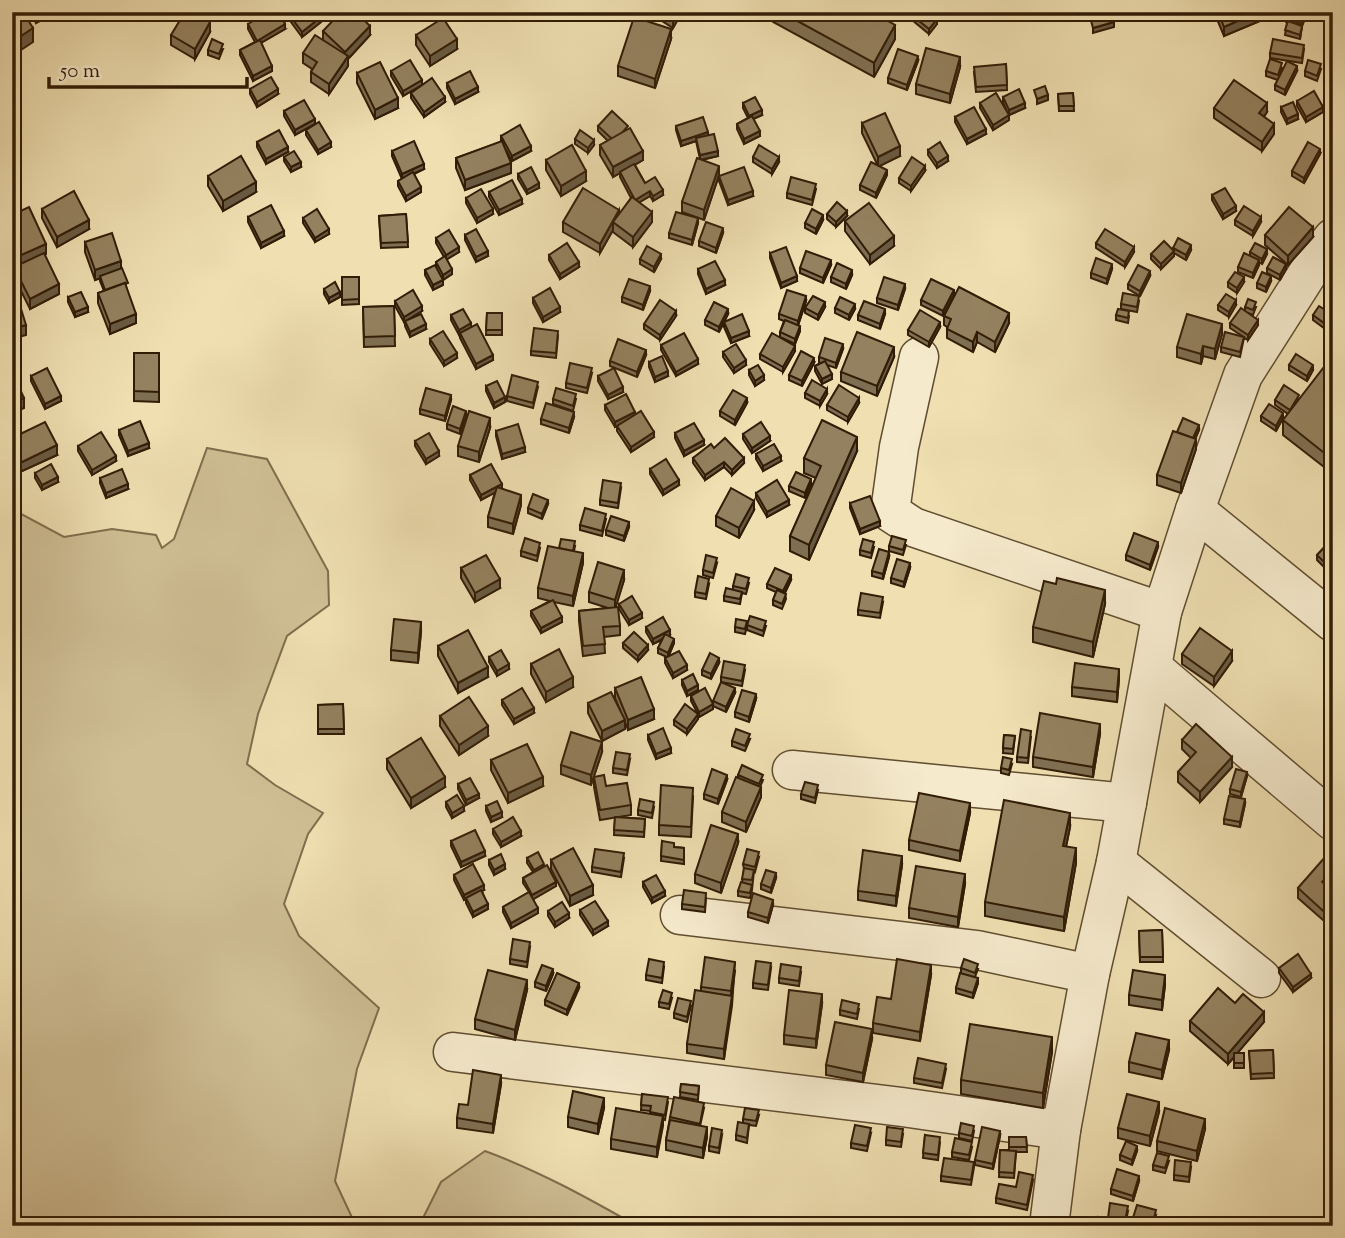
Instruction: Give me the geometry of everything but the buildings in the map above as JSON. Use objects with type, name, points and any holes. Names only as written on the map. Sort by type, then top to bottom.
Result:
[{"type":"street","points":[[1049,1226],[1061,1130],[1090,974],[1116,862],[1161,612],[1243,375],[1318,257],[1333,238]]},
{"type":"street","points":[[919,357],[899,447],[890,512],[913,527],[1161,612]]},
{"type":"street","points":[[1195,510],[1333,622]]},
{"type":"street","points":[[1153,668],[1333,821]]},
{"type":"street","points":[[792,770],[1127,803]]},
{"type":"street","points":[[1116,862],[1261,978]]},
{"type":"street","points":[[680,915],[977,950],[1090,974]]},
{"type":"street","points":[[453,1052],[888,1105],[1061,1130]]},
{"type":"shaded area","points":[[207,448],[267,459],[328,571],[329,605],[287,636],[258,714],[247,764],[275,785],[323,813],[308,834],[284,904],[299,936],[379,1008],[357,1069],[335,1181],[356,1226],[12,1226],[12,509],[64,537],[112,529],[156,535],[162,548],[174,539]]},
{"type":"shaded area","points":[[485,1151],[544,1176],[637,1226],[419,1226],[441,1182]]}]
